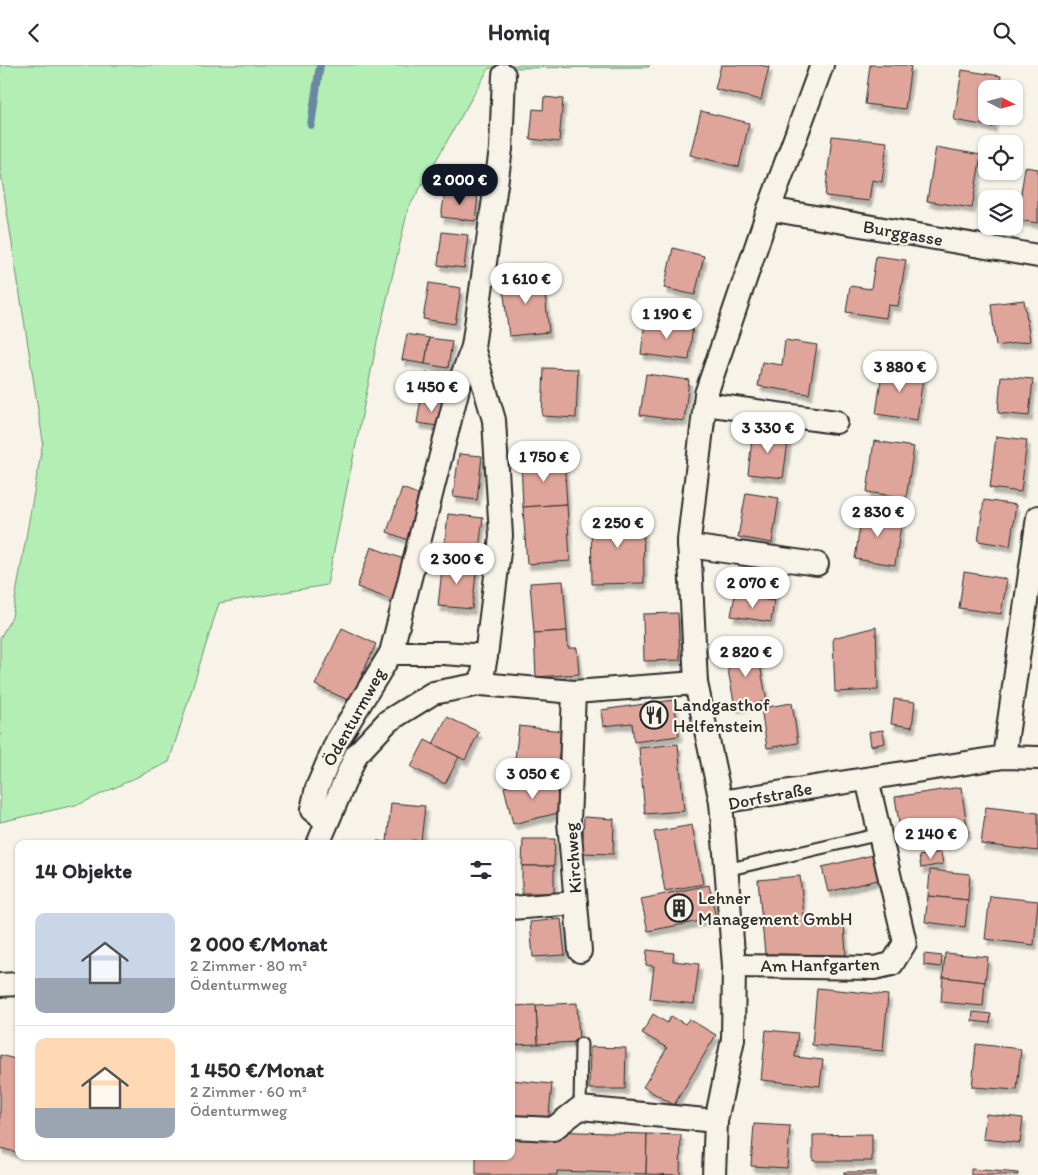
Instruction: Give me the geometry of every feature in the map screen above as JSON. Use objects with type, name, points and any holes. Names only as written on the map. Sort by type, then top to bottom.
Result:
[{"type":"street","points":[[720,802],[696,683],[689,546],[706,394],[769,209],[822,65]]},
{"type":"street","name":"Ödenturmweg","points":[[504,75],[501,149],[473,347],[457,393],[391,653],[337,741],[317,788],[312,810],[327,822],[356,755],[388,721],[433,693],[481,684],[574,692],[696,683]]},
{"type":"street","name":"Burggasse","points":[[769,209],[1038,256]]},
{"type":"street","name":"Ödenturmweg","points":[[473,347],[494,420],[501,536],[481,684]]},
{"type":"street","points":[[705,404],[836,422]]},
{"type":"street","points":[[1004,757],[1038,517]]},
{"type":"street","points":[[689,546],[817,564]]},
{"type":"street","name":"Ödenturmweg","points":[[391,653],[443,653],[486,656]]},
{"type":"street","name":"Kirchweg","points":[[574,692],[569,823],[580,951]]},
{"type":"street","name":"Dorfstraße","points":[[714,1175],[716,1121],[733,1039],[734,966],[720,802],[1004,757],[1038,758]]},
{"type":"street","name":"Am Hanfgarten","points":[[734,966],[874,968],[892,964],[905,943],[866,779]]},
{"type":"street","points":[[320,840],[327,822]]},
{"type":"street","name":"Kirchweg","points":[[515,908],[576,903]]},
{"type":"street","points":[[0,985],[15,985]]},
{"type":"street","points":[[515,1127],[553,1129],[580,1108],[716,1121]]},
{"type":"lane","points":[[726,869],[880,834]]},
{"type":"lane","points":[[580,1108],[581,1043]]},
{"type":"green space","points":[[0,65],[649,65],[649,67],[489,68],[408,209],[377,342],[327,585],[219,603],[169,762],[80,804],[0,822],[0,638],[12,617],[43,441],[0,167]]},
{"type":"building","points":[[721,65],[760,65],[769,67],[761,100],[715,89]]},
{"type":"building","points":[[870,65],[911,65],[905,109],[865,104]]},
{"type":"building","points":[[962,70],[1001,76],[1000,80],[978,80],[978,124],[954,120]]},
{"type":"building","points":[[544,97],[563,99],[559,142],[530,139],[533,109],[543,110]]},
{"type":"building","points":[[701,111],[749,123],[739,167],[690,155]]},
{"type":"building","points":[[832,136],[887,142],[882,182],[872,180],[869,201],[825,196]]},
{"type":"building","points":[[936,147],[978,154],[978,173],[972,208],[927,201]]},
{"type":"building","points":[[1025,167],[1038,169],[1038,223],[1023,221],[1022,190]]},
{"type":"building","points":[[445,191],[478,196],[475,221],[441,217]]},
{"type":"building","points":[[442,232],[468,235],[464,268],[438,265]]},
{"type":"building","points":[[673,248],[704,256],[695,295],[664,288]]},
{"type":"building","points":[[876,256],[906,260],[898,306],[888,305],[886,318],[846,312],[850,286],[871,289]]},
{"type":"building","points":[[543,274],[549,332],[509,336],[502,278]]},
{"type":"building","points":[[429,283],[461,288],[455,324],[423,319]]},
{"type":"building","points":[[1024,300],[1030,341],[996,346],[991,304]]},
{"type":"building","points":[[645,320],[693,325],[689,360],[641,354]]},
{"type":"building","points":[[407,334],[429,338],[425,364],[402,360]]},
{"type":"building","points":[[429,338],[452,341],[448,368],[425,364]]},
{"type":"building","points":[[785,340],[817,345],[809,394],[758,386],[762,362],[782,365]]},
{"type":"building","points":[[883,366],[924,371],[917,420],[876,414]]},
{"type":"building","points":[[544,368],[578,369],[576,418],[542,416]]},
{"type":"building","points":[[426,373],[452,378],[448,403],[421,398]]},
{"type":"building","points":[[646,374],[689,380],[684,421],[640,415]]},
{"type":"building","points":[[1001,376],[1033,379],[1029,416],[998,413]]},
{"type":"building","points":[[421,398],[448,403],[444,427],[417,423]]},
{"type":"building","points":[[753,431],[789,435],[783,478],[748,474]]},
{"type":"building","points":[[996,436],[1027,440],[1021,492],[990,488]]},
{"type":"building","points":[[874,441],[914,447],[906,498],[867,492]]},
{"type":"building","points":[[459,454],[482,456],[477,500],[453,497]]},
{"type":"building","points":[[564,458],[567,504],[523,507],[521,461]]},
{"type":"building","points":[[402,488],[423,496],[408,540],[387,532]]},
{"type":"building","points":[[746,493],[779,498],[772,543],[738,537]]},
{"type":"building","points":[[984,500],[1016,505],[1010,546],[978,541]]},
{"type":"building","points":[[567,504],[570,561],[527,564],[523,507]]},
{"type":"building","points":[[862,512],[902,518],[895,565],[855,559]]},
{"type":"building","points":[[448,514],[483,518],[477,564],[443,560]]},
{"type":"building","points":[[643,514],[644,583],[592,584],[591,515]]},
{"type":"building","points":[[371,547],[406,560],[392,600],[357,587]]},
{"type":"building","points":[[443,560],[477,564],[472,609],[438,606]]},
{"type":"building","points":[[964,572],[1007,579],[1001,614],[959,608]]},
{"type":"building","points":[[738,575],[777,581],[774,601],[735,595]]},
{"type":"building","points":[[563,581],[567,631],[534,633],[530,583]]},
{"type":"building","points":[[735,595],[774,601],[771,622],[731,616]]},
{"type":"building","points":[[678,613],[680,660],[644,661],[643,614]]},
{"type":"building","points":[[876,627],[878,690],[835,692],[833,638]]},
{"type":"building","points":[[342,628],[376,644],[350,701],[315,685]]},
{"type":"building","points":[[567,631],[568,648],[577,648],[579,674],[536,677],[534,633]]},
{"type":"building","points":[[757,649],[767,701],[735,707],[725,654]]},
{"type":"building","points":[[894,699],[915,702],[912,727],[891,724]]},
{"type":"building","points":[[674,700],[679,736],[634,742],[632,723],[603,726],[601,710]]},
{"type":"building","points":[[792,703],[798,743],[767,748],[761,708]]},
{"type":"building","points":[[447,717],[479,732],[465,760],[433,744]]},
{"type":"building","points":[[519,726],[562,731],[558,764],[515,759]]},
{"type":"building","points":[[883,730],[885,743],[871,746],[869,732]]},
{"type":"building","points":[[425,740],[459,757],[445,784],[411,767]]},
{"type":"building","points":[[678,744],[684,811],[645,814],[639,748]]},
{"type":"building","points":[[553,775],[562,812],[513,824],[504,787]]},
{"type":"building","points":[[961,787],[968,833],[902,843],[895,797]]},
{"type":"building","points":[[391,803],[425,806],[421,840],[387,840]]},
{"type":"building","points":[[986,807],[1038,813],[1038,851],[981,844]]},
{"type":"building","points":[[584,817],[614,819],[613,854],[582,853]]},
{"type":"building","points":[[692,825],[703,884],[665,891],[654,832]]},
{"type":"building","points":[[523,839],[555,839],[554,866],[522,866]]},
{"type":"building","points":[[941,852],[943,864],[921,868],[919,856]]},
{"type":"building","points":[[877,854],[882,879],[828,892],[822,867]]},
{"type":"building","points":[[522,866],[554,866],[554,893],[522,893]]},
{"type":"building","points":[[930,870],[970,874],[968,900],[928,896]]},
{"type":"building","points":[[800,876],[805,925],[844,924],[846,955],[765,954],[758,880]]},
{"type":"building","name":"Lehner Management GmbH","points":[[709,885],[716,918],[648,931],[641,899]]},
{"type":"building","points":[[928,896],[968,900],[965,927],[925,922]]},
{"type":"building","points":[[990,896],[1038,901],[1034,945],[985,939]]},
{"type":"building","points":[[561,919],[565,955],[533,957],[530,922]]},
{"type":"building","points":[[647,950],[674,953],[673,961],[699,964],[694,1004],[650,999],[654,966],[646,965]]},
{"type":"building","points":[[945,953],[988,957],[985,982],[943,977]]},
{"type":"building","points":[[924,954],[942,956],[941,967],[924,965]]},
{"type":"building","points":[[943,977],[985,982],[983,1006],[941,1002]]},
{"type":"building","points":[[817,988],[888,995],[883,1051],[812,1045]]},
{"type":"building","points":[[577,1003],[579,1042],[538,1044],[536,1005]]},
{"type":"building","points":[[536,1005],[538,1044],[515,1045],[515,1006]]},
{"type":"building","points":[[973,1012],[991,1014],[990,1023],[972,1021]]},
{"type":"building","points":[[653,1014],[667,1023],[671,1016],[685,1024],[689,1019],[716,1035],[674,1105],[643,1087],[667,1048],[642,1033]]},
{"type":"building","points":[[766,1030],[798,1033],[795,1057],[823,1060],[820,1086],[761,1080]]},
{"type":"building","points":[[976,1044],[1021,1049],[1017,1090],[972,1087]]},
{"type":"building","points":[[590,1047],[626,1048],[625,1089],[589,1089]]},
{"type":"building","points":[[0,1055],[15,1059],[15,1152],[0,1148]]},
{"type":"building","points":[[515,1080],[552,1084],[548,1124],[515,1120]]},
{"type":"building","points":[[986,1114],[1023,1118],[1020,1143],[983,1139]]},
{"type":"building","points":[[754,1124],[790,1126],[787,1168],[751,1166]]},
{"type":"building","points":[[515,1130],[647,1134],[646,1174],[557,1171],[557,1175],[476,1175],[476,1160],[515,1160]]},
{"type":"building","points":[[647,1134],[681,1135],[680,1175],[646,1174]]},
{"type":"building","points":[[872,1134],[872,1161],[813,1161],[813,1135]]},
{"type":"building","points":[[971,1169],[1018,1173],[1018,1175],[971,1175]]},
{"type":"building","points":[[844,1172],[876,1172],[876,1175],[844,1175]]},
{"type":"waterway","points":[[311,125],[320,65]]},
{"type":"place","name":"Landgasthof Helfenstein","points":[[654,715]]},
{"type":"place","name":"Lehner Management GmbH","points":[[679,908]]}]
